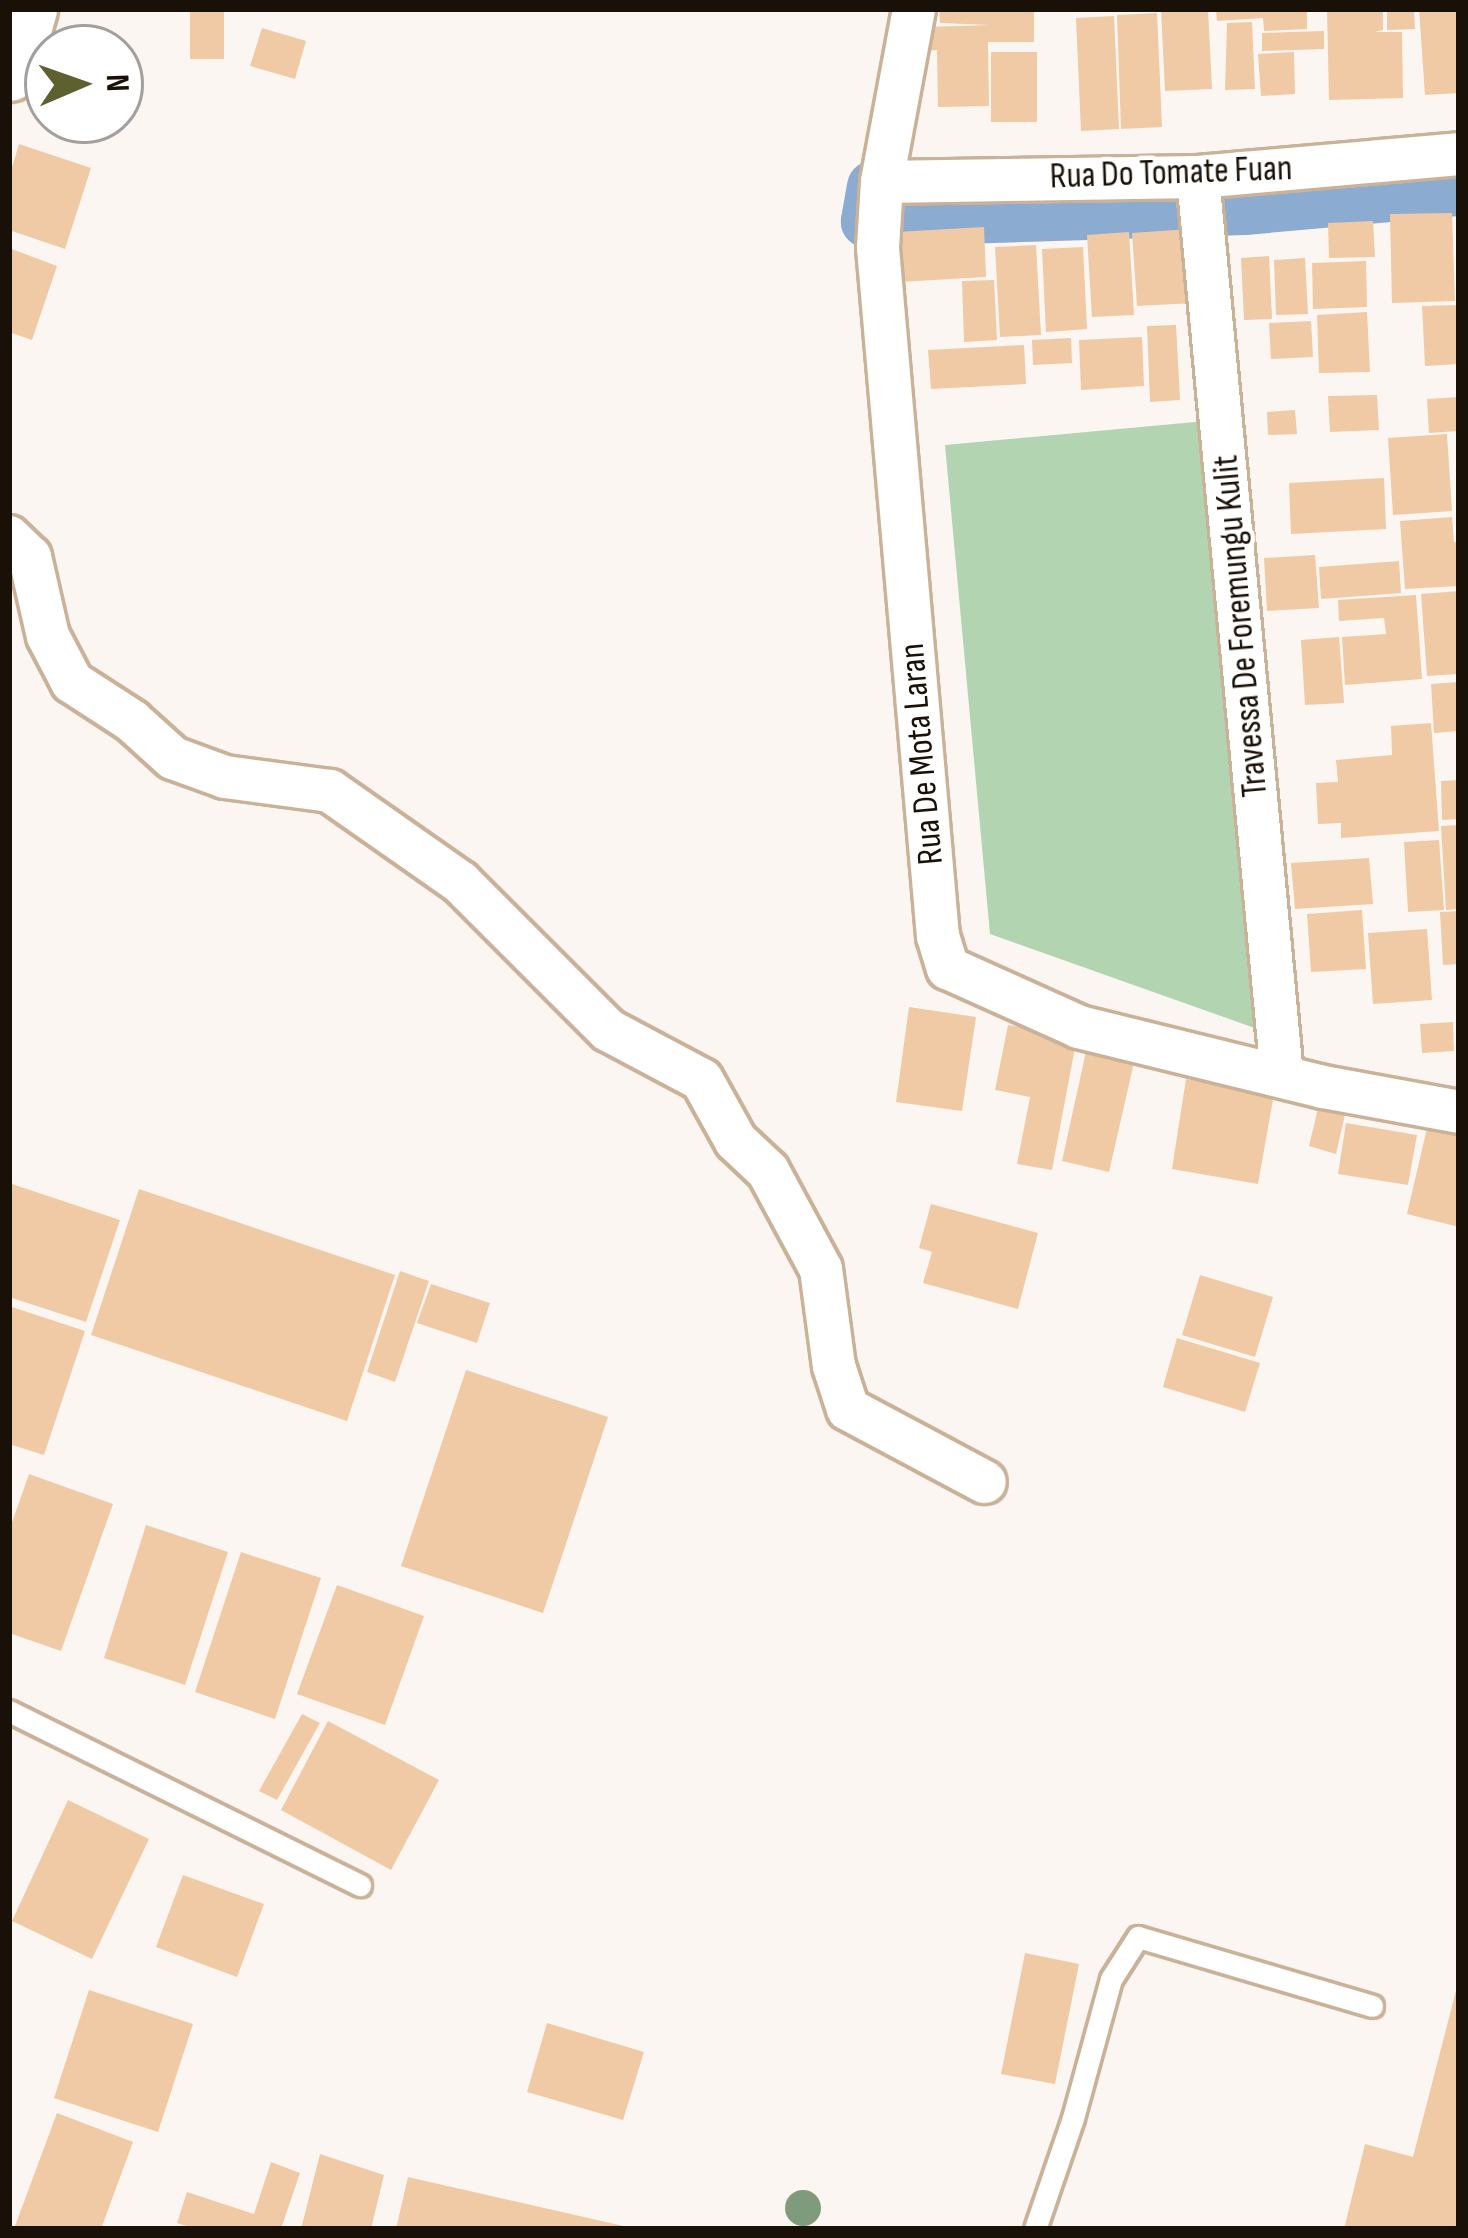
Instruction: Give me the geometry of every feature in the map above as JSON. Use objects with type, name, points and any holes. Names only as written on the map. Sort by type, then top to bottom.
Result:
[{"type":"street","points":[[9,70],[28,9]]},
{"type":"street","name":"Rua De Mota Laran","points":[[914,9],[882,182],[878,248],[938,936],[948,968],[1079,1027],[1459,1112]]},
{"type":"street","name":"Rua Do Tomate Fuan","points":[[882,182],[1198,177],[1459,154]]},
{"type":"street","name":"Travessa De Foremungu Kulit","points":[[1198,177],[1282,1076]]},
{"type":"street","points":[[9,537],[30,557],[48,636],[72,682],[132,721],[173,758],[225,777],[330,790],[460,882],[608,1030],[702,1080],[736,1141],[768,1171],[821,1269],[834,1366],[848,1409],[985,1482]]},
{"type":"lane","points":[[9,1711],[360,1885]]},
{"type":"lane","points":[[1035,2229],[1073,2118],[1111,1979],[1138,1937],[1372,2006]]},
{"type":"green space","points":[[1206,421],[1263,1031],[990,934],[945,445]]},
{"type":"building","points":[[190,9],[224,9],[224,59],[190,59]]},
{"type":"building","points":[[939,9],[1034,9],[1034,42],[988,42],[989,106],[938,107],[937,50],[927,51],[927,27],[990,25],[940,23]]},
{"type":"building","points":[[1161,9],[1208,9],[1212,89],[1165,91]]},
{"type":"building","points":[[1216,9],[1307,9],[1307,29],[1264,31],[1263,18],[1217,21]]},
{"type":"building","points":[[1327,9],[1383,9],[1383,30],[1375,32],[1402,32],[1403,98],[1329,100]]},
{"type":"building","points":[[1387,9],[1414,9],[1415,29],[1387,30]]},
{"type":"building","points":[[1419,9],[1459,9],[1459,93],[1425,95]]},
{"type":"building","points":[[1157,13],[1162,127],[1121,129],[1117,15]]},
{"type":"building","points":[[1114,16],[1119,129],[1081,131],[1076,18]]},
{"type":"building","points":[[1252,22],[1255,89],[1225,90],[1227,23]]},
{"type":"building","points":[[262,28],[306,41],[295,79],[250,66]]},
{"type":"building","points":[[1324,31],[1324,49],[1262,51],[1262,33]]},
{"type":"building","points":[[991,52],[1037,52],[1037,122],[991,122]]},
{"type":"building","points":[[1294,52],[1295,94],[1261,96],[1258,54]]},
{"type":"building","points":[[19,144],[91,168],[65,249],[9,230],[9,177]]},
{"type":"building","points":[[1452,213],[1455,301],[1392,303],[1390,214]]},
{"type":"building","points":[[1373,221],[1375,257],[1329,258],[1328,223]]},
{"type":"building","points":[[984,227],[986,277],[899,282],[896,232]]},
{"type":"building","points":[[1189,229],[1194,303],[1137,306],[1132,233]]},
{"type":"building","points":[[1129,232],[1134,315],[1092,317],[1087,235]]},
{"type":"building","points":[[1036,245],[1041,335],[1000,337],[995,247]]},
{"type":"building","points":[[1083,247],[1087,329],[1046,332],[1042,249]]},
{"type":"building","points":[[9,248],[57,266],[32,340],[9,332]]},
{"type":"building","points":[[1269,256],[1272,319],[1244,320],[1241,258]]},
{"type":"building","points":[[1305,258],[1308,314],[1276,315],[1274,260]]},
{"type":"building","points":[[1366,261],[1367,307],[1313,309],[1312,263]]},
{"type":"building","points":[[994,280],[997,340],[964,342],[962,281]]},
{"type":"building","points":[[1459,305],[1459,364],[1425,366],[1422,306]]},
{"type":"building","points":[[1367,312],[1370,372],[1319,373],[1317,315]]},
{"type":"building","points":[[1311,321],[1313,357],[1271,359],[1269,323]]},
{"type":"building","points":[[1176,325],[1180,400],[1150,402],[1147,326]]},
{"type":"building","points":[[1142,337],[1144,386],[1081,390],[1079,340]]},
{"type":"building","points":[[1071,338],[1072,363],[1033,365],[1032,340]]},
{"type":"building","points":[[1024,345],[1026,384],[931,389],[928,350]]},
{"type":"building","points":[[1377,395],[1379,430],[1330,432],[1328,396]]},
{"type":"building","points":[[1459,397],[1459,431],[1429,433],[1427,399]]},
{"type":"building","points":[[1295,410],[1297,434],[1268,435],[1267,412]]},
{"type":"building","points":[[1447,434],[1452,511],[1393,515],[1388,438]]},
{"type":"building","points":[[1384,478],[1386,529],[1291,534],[1289,483]]},
{"type":"building","points":[[1452,517],[1454,542],[1459,542],[1459,586],[1405,589],[1400,521]]},
{"type":"building","points":[[1315,555],[1319,608],[1267,611],[1264,558]]},
{"type":"building","points":[[1399,561],[1401,593],[1321,599],[1319,567]]},
{"type":"building","points":[[1459,591],[1459,674],[1427,676],[1421,594]]},
{"type":"building","points":[[1416,595],[1422,679],[1345,685],[1342,637],[1386,634],[1384,618],[1339,621],[1338,600]]},
{"type":"building","points":[[1339,637],[1344,703],[1305,705],[1301,640]]},
{"type":"building","points":[[1459,682],[1459,731],[1434,733],[1431,684]]},
{"type":"building","points":[[1431,723],[1439,831],[1341,838],[1341,823],[1318,824],[1316,783],[1338,782],[1336,760],[1392,755],[1391,726]]},
{"type":"building","points":[[1459,780],[1459,819],[1442,820],[1441,781]]},
{"type":"building","points":[[1459,825],[1459,909],[1446,910],[1441,826]]},
{"type":"building","points":[[1439,840],[1444,910],[1408,912],[1404,842]]},
{"type":"building","points":[[1369,858],[1373,904],[1295,909],[1291,863]]},
{"type":"building","points":[[1362,910],[1366,969],[1311,972],[1307,914]]},
{"type":"building","points":[[1459,911],[1459,964],[1443,965],[1440,912]]},
{"type":"building","points":[[1427,929],[1432,1000],[1373,1004],[1368,933]]},
{"type":"building","points":[[909,1007],[976,1017],[962,1111],[896,1102]]},
{"type":"building","points":[[1453,1022],[1454,1051],[1422,1053],[1420,1024]]},
{"type":"building","points":[[1008,1025],[1077,1037],[1052,1170],[1017,1164],[1030,1097],[995,1090]]},
{"type":"building","points":[[1087,1047],[1135,1058],[1109,1172],[1062,1161]]},
{"type":"building","points":[[1186,1079],[1274,1094],[1258,1184],[1172,1169]]},
{"type":"building","points":[[1320,1100],[1347,1106],[1336,1154],[1309,1146]]},
{"type":"building","points":[[1431,1111],[1459,1117],[1459,1227],[1407,1214]]},
{"type":"building","points":[[1346,1123],[1417,1135],[1408,1185],[1338,1174]]},
{"type":"building","points":[[9,1183],[120,1220],[86,1322],[9,1297]]},
{"type":"building","points":[[139,1189],[395,1275],[347,1421],[91,1335]]},
{"type":"building","points":[[931,1204],[1038,1233],[1018,1309],[923,1283],[932,1252],[919,1248]]},
{"type":"building","points":[[400,1271],[429,1281],[395,1382],[367,1372]]},
{"type":"building","points":[[1200,1275],[1273,1297],[1255,1357],[1182,1335]]},
{"type":"building","points":[[431,1284],[490,1303],[477,1343],[417,1323]]},
{"type":"building","points":[[9,1306],[85,1331],[44,1455],[9,1444]]},
{"type":"building","points":[[1177,1338],[1260,1363],[1245,1412],[1163,1387]]},
{"type":"building","points":[[466,1370],[608,1417],[543,1613],[401,1566]]},
{"type":"building","points":[[29,1474],[113,1504],[61,1651],[9,1633],[9,1531]]},
{"type":"building","points":[[146,1525],[228,1552],[185,1685],[104,1658]]},
{"type":"building","points":[[241,1552],[321,1578],[275,1719],[195,1692]]},
{"type":"building","points":[[337,1585],[424,1616],[385,1725],[297,1694]]},
{"type":"building","points":[[302,1714],[320,1723],[277,1800],[259,1791]]},
{"type":"building","points":[[328,1721],[439,1780],[391,1870],[281,1810]]},
{"type":"building","points":[[68,1800],[149,1839],[92,1959],[12,1921]]},
{"type":"building","points":[[183,1875],[264,1904],[237,1977],[156,1947]]},
{"type":"building","points":[[1025,1953],[1079,1964],[1055,2084],[1001,2074]]},
{"type":"building","points":[[1459,1979],[1459,2229],[1344,2229],[1365,2144],[1413,2157]]},
{"type":"building","points":[[89,1990],[193,2024],[158,2132],[54,2098]]},
{"type":"building","points":[[547,2023],[644,2052],[623,2120],[527,2092]]},
{"type":"building","points":[[57,2113],[133,2142],[101,2229],[15,2226]]},
{"type":"building","points":[[320,2154],[384,2175],[371,2229],[301,2229]]},
{"type":"building","points":[[271,2162],[300,2173],[281,2229],[196,2229],[177,2223],[187,2192],[254,2214]]},
{"type":"building","points":[[408,2177],[628,2227],[628,2229],[396,2229]]},
{"type":"waterway","points":[[872,186],[866,221],[1244,209],[1459,190]]}]
